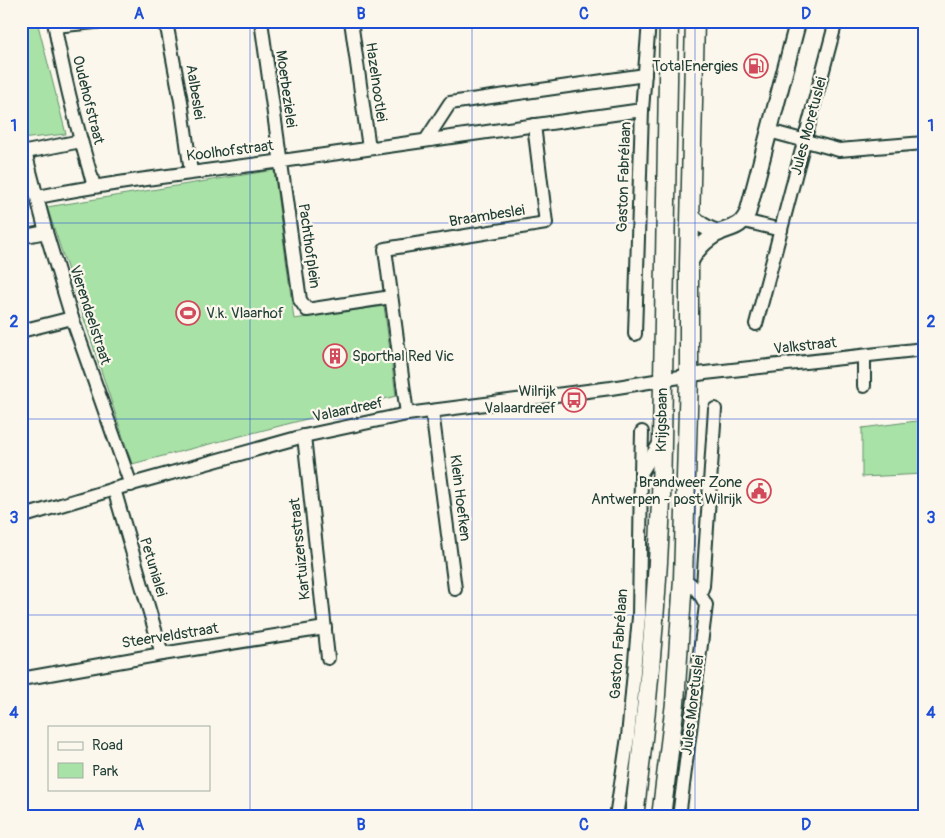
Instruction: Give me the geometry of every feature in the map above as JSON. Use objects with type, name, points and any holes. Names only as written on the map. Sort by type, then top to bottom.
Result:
[{"type":"main road","name":"Krijgsbaan","points":[[634,817],[654,638],[660,523],[669,21]]},
{"type":"main road","name":"Krijgsbaan","points":[[661,817],[675,703],[683,579],[689,376],[689,264],[695,21]]},
{"type":"street","points":[[54,24],[105,21]]},
{"type":"street","name":"Aalbeslei","points":[[158,21],[167,28],[181,102],[191,172]]},
{"type":"street","name":"Moerbezielei","points":[[260,21],[280,161]]},
{"type":"street","name":"Hazelnootlei","points":[[351,21],[369,148]]},
{"type":"street","name":"Gaston Fabrélaan","points":[[635,334],[642,110],[649,21]]},
{"type":"street","points":[[689,264],[695,251],[702,244],[744,221],[751,201],[798,21]]},
{"type":"street","name":"Jules Moretuslei","points":[[756,324],[836,21]]},
{"type":"street","name":"Oudehofstraat","points":[[54,24],[81,141],[94,186]]},
{"type":"street","points":[[426,140],[450,103],[645,75]]},
{"type":"street","name":"Koolhofstraat","points":[[38,197],[94,186],[191,172],[642,110]]},
{"type":"street","name":"Braambeslei","points":[[391,297],[385,248],[546,223],[534,125]]},
{"type":"street","points":[[769,131],[839,150],[924,143]]},
{"type":"street","points":[[23,152],[81,141]]},
{"type":"street","name":"Vierendeelstraat","points":[[23,152],[38,197],[46,232],[72,318],[131,485]]},
{"type":"street","name":"Pachthofplein","points":[[280,161],[300,300],[307,310],[391,297]]},
{"type":"street","points":[[690,213],[703,226],[719,233]]},
{"type":"street","points":[[744,221],[781,230]]},
{"type":"street","points":[[21,237],[46,232]]},
{"type":"street","points":[[391,297],[408,414]]},
{"type":"street","points":[[21,331],[72,318]]},
{"type":"street","name":"Valkstraat","points":[[689,376],[924,349]]},
{"type":"street","points":[[864,356],[864,386]]},
{"type":"street","name":"Valaardreef","points":[[21,517],[304,436],[408,414],[689,376]]},
{"type":"street","name":"Jules Moretuslei","points":[[679,817],[706,605],[700,594],[703,586],[715,409]]},
{"type":"street","name":"Klein Hoefken","points":[[432,411],[455,589]]},
{"type":"street","name":"Gaston Fabrélaan","points":[[616,817],[628,737],[639,618],[642,432]]},
{"type":"street","name":"Kartuizersstraat","points":[[304,436],[328,658]]},
{"type":"street","points":[[641,473],[661,441]]},
{"type":"street","name":"Petunialei","points":[[114,489],[162,654]]},
{"type":"street","points":[[683,579],[689,582],[700,594]]},
{"type":"street","name":"Steerveldstraat","points":[[21,679],[325,628]]},
{"type":"green space","points":[[21,21],[37,21],[66,134],[21,139]]},
{"type":"green space","name":"V.k. Vlaarhof","points":[[274,170],[294,319],[384,306],[396,396],[132,464],[47,207]]},
{"type":"green space","points":[[924,420],[924,474],[862,477],[862,428]]},
{"type":"place","name":"TotalEnergies","points":[[756,66]]},
{"type":"place","name":"V.k. Vlaarhof","points":[[188,313]]},
{"type":"place","name":"Sporthal Red Vic","points":[[335,356]]},
{"type":"place","name":"Wilrijk Valaardreef","points":[[574,400]]},
{"type":"place","name":"Brandweer Zone Antwerpen - post Wilrijk","points":[[759,491]]}]
